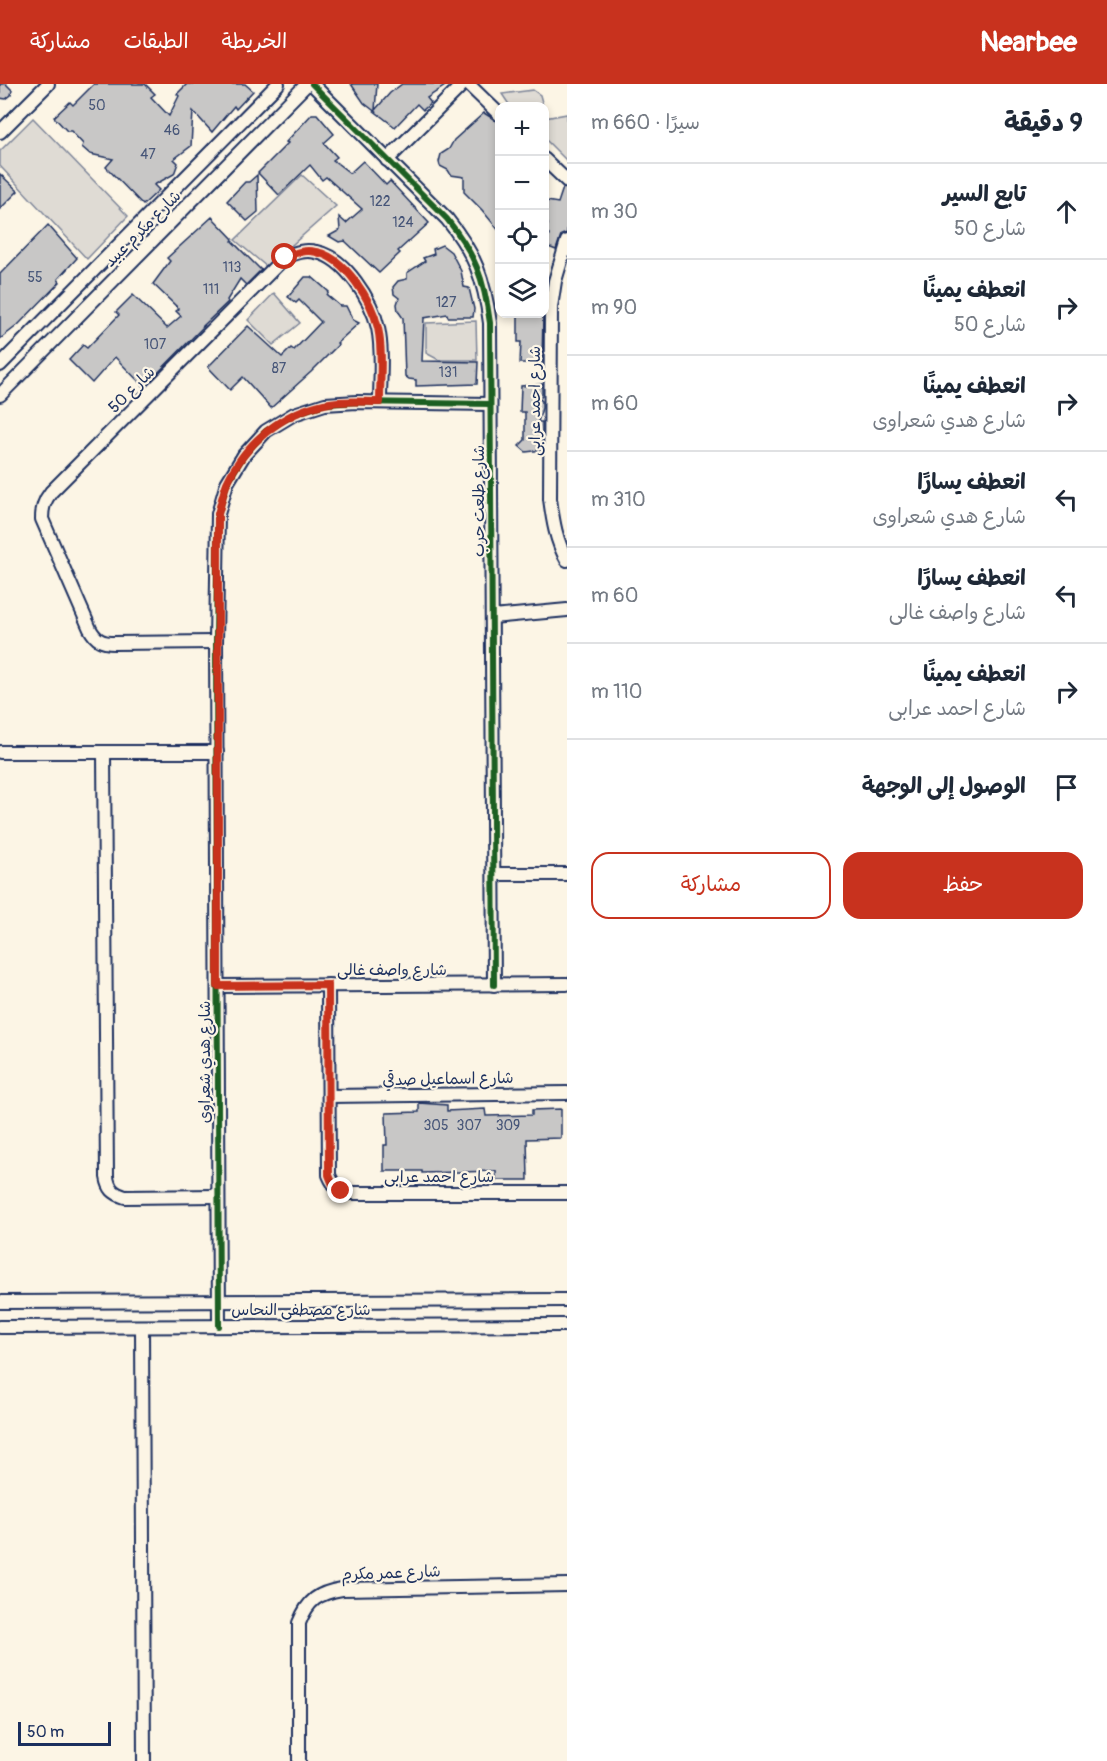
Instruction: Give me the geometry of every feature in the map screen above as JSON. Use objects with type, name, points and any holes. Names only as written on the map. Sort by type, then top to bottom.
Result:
[{"type":"street","points":[[2,129],[48,84]]},
{"type":"street","name":"شارع مكرم عبيد","points":[[0,364],[278,84]]},
{"type":"street","name":"شارع مكرم عبيد","points":[[0,395],[307,84]]},
{"type":"street","name":"شارع طلعت حرب","points":[[312,84],[447,219],[465,242],[478,267],[486,294],[490,322],[494,985]]},
{"type":"street","points":[[387,160],[463,84]]},
{"type":"street","points":[[468,84],[495,110]]},
{"type":"street","points":[[549,164],[567,181]]},
{"type":"street","name":"شارع احمد عرابى","points":[[567,241],[555,281],[551,307],[550,499],[553,524],[567,560]]},
{"type":"street","name":"شارع 50","points":[[216,642],[104,643],[95,638],[42,519],[45,501],[59,484],[285,257],[299,252],[315,251],[330,256],[342,266],[370,304],[379,330],[380,402]]},
{"type":"street","name":"شارع هدي شعراوى","points":[[219,1326],[216,642],[218,514],[227,483],[244,455],[266,431],[294,414],[325,404],[380,402],[490,404]]},
{"type":"street","points":[[492,617],[567,610]]},
{"type":"street","points":[[0,752],[217,752]]},
{"type":"street","points":[[104,752],[106,1165],[109,1186],[115,1194],[125,1197],[218,1196]]},
{"type":"street","points":[[494,874],[567,874]]},
{"type":"street","name":"شارع واصف غالى","points":[[218,986],[567,984]]},
{"type":"street","name":"شارع احمد عرابى","points":[[328,985],[329,1175],[333,1185],[341,1191],[567,1192]]},
{"type":"street","name":"شارع اسماعيل صدقي","points":[[329,1096],[567,1093]]},
{"type":"street","name":"شارع مصطفى النحاس","points":[[0,1302],[567,1300]]},
{"type":"street","name":"شارع مصطفى النحاس","points":[[0,1328],[567,1325]]},
{"type":"street","points":[[142,1327],[144,1761]]},
{"type":"street","name":"شارع عمر مكرم","points":[[298,1761],[299,1623],[304,1609],[315,1598],[328,1591],[342,1589],[567,1585]]},
{"type":"shaded area","points":[[533,90],[540,95],[542,102],[507,102],[502,94]]},
{"type":"shaded area","points":[[567,114],[567,161],[549,143],[549,117]]},
{"type":"shaded area","points":[[33,118],[128,216],[87,259],[0,166],[0,151]]},
{"type":"shaded area","points":[[302,175],[336,206],[267,267],[235,240]]},
{"type":"shaded area","points":[[274,293],[300,323],[273,345],[248,320]]},
{"type":"shaded area","points":[[476,321],[477,360],[439,360],[426,353],[426,323]]},
{"type":"building","points":[[0,84],[6,84],[12,90],[11,95],[6,99],[0,98]]},
{"type":"building","points":[[94,84],[145,84],[155,94],[151,97],[169,116],[179,96],[177,94],[187,84],[245,84],[253,91],[236,109],[234,106],[212,132],[193,111],[191,146],[174,159],[178,163],[174,174],[154,185],[159,190],[143,205],[106,167],[113,159],[90,154],[71,131],[67,131],[54,117],[70,102],[73,105]]},
{"type":"building","points":[[351,84],[377,84],[375,110],[390,93],[402,84],[448,84],[427,98],[431,103],[423,110],[417,104],[395,127],[364,103]]},
{"type":"building","points":[[484,113],[495,120],[495,226],[464,192],[464,177],[451,175],[448,170],[440,166],[441,154],[449,149],[454,140]]},
{"type":"building","points":[[312,114],[317,114],[334,134],[324,143],[337,157],[333,160],[350,173],[363,161],[386,185],[390,181],[429,223],[398,251],[400,253],[379,273],[345,241],[339,242],[329,236],[340,230],[339,217],[346,223],[362,209],[326,177],[322,180],[310,165],[279,195],[258,173],[288,143],[286,142]]},
{"type":"building","points":[[0,174],[18,191],[0,209]]},
{"type":"building","points":[[257,175],[258,212],[247,221],[227,201],[245,182],[249,182]]},
{"type":"building","points":[[563,188],[567,189],[567,233],[561,235],[556,250],[549,247],[549,201],[558,203]]},
{"type":"building","points":[[212,217],[261,270],[246,285],[240,279],[227,300],[228,302],[144,387],[115,357],[92,383],[69,360],[83,345],[87,348],[119,315],[116,312],[133,295],[167,328],[181,316],[176,311],[179,309],[153,284],[170,261],[167,258]]},
{"type":"building","points":[[48,225],[77,258],[58,279],[60,282],[18,325],[0,339],[0,274]]},
{"type":"building","points":[[442,245],[451,252],[461,271],[464,287],[469,288],[474,309],[473,317],[448,317],[447,314],[424,318],[422,361],[478,362],[477,384],[416,386],[416,380],[405,376],[403,318],[398,311],[399,298],[394,294],[393,287],[398,281],[407,279],[407,273],[425,261],[423,258],[434,254],[433,249]]},
{"type":"building","points":[[305,277],[312,277],[329,292],[327,295],[340,306],[346,306],[353,320],[359,323],[311,372],[271,408],[243,377],[230,390],[208,367],[248,326],[282,357],[291,348],[294,350],[321,322],[299,300],[296,303],[288,297]]},
{"type":"building","points":[[518,318],[543,318],[542,363],[520,363],[521,342],[518,342]]},
{"type":"building","points":[[542,384],[540,399],[542,408],[538,422],[542,422],[542,450],[526,452],[519,446],[525,440],[525,412],[520,412],[521,386]]},
{"type":"building","points":[[419,1103],[447,1105],[447,1111],[485,1109],[486,1116],[532,1115],[532,1110],[561,1109],[561,1138],[527,1139],[528,1180],[496,1180],[496,1171],[422,1173],[422,1171],[384,1171],[384,1145],[387,1145],[386,1113],[419,1112]]},
{"type":"cycle path","points":[[312,84],[447,219],[471,255],[485,293],[490,323],[494,985]]},
{"type":"cycle path","points":[[219,1326],[216,642],[218,514],[227,483],[244,455],[266,431],[294,414],[325,404],[357,402],[490,404]]},
{"type":"route","points":[[285,257],[299,252],[315,251],[330,256],[342,266],[370,304],[379,330],[380,402],[325,404],[294,414],[266,431],[244,455],[227,483],[218,514],[216,546],[218,986],[328,985],[329,1175],[333,1185],[341,1191]]}]
